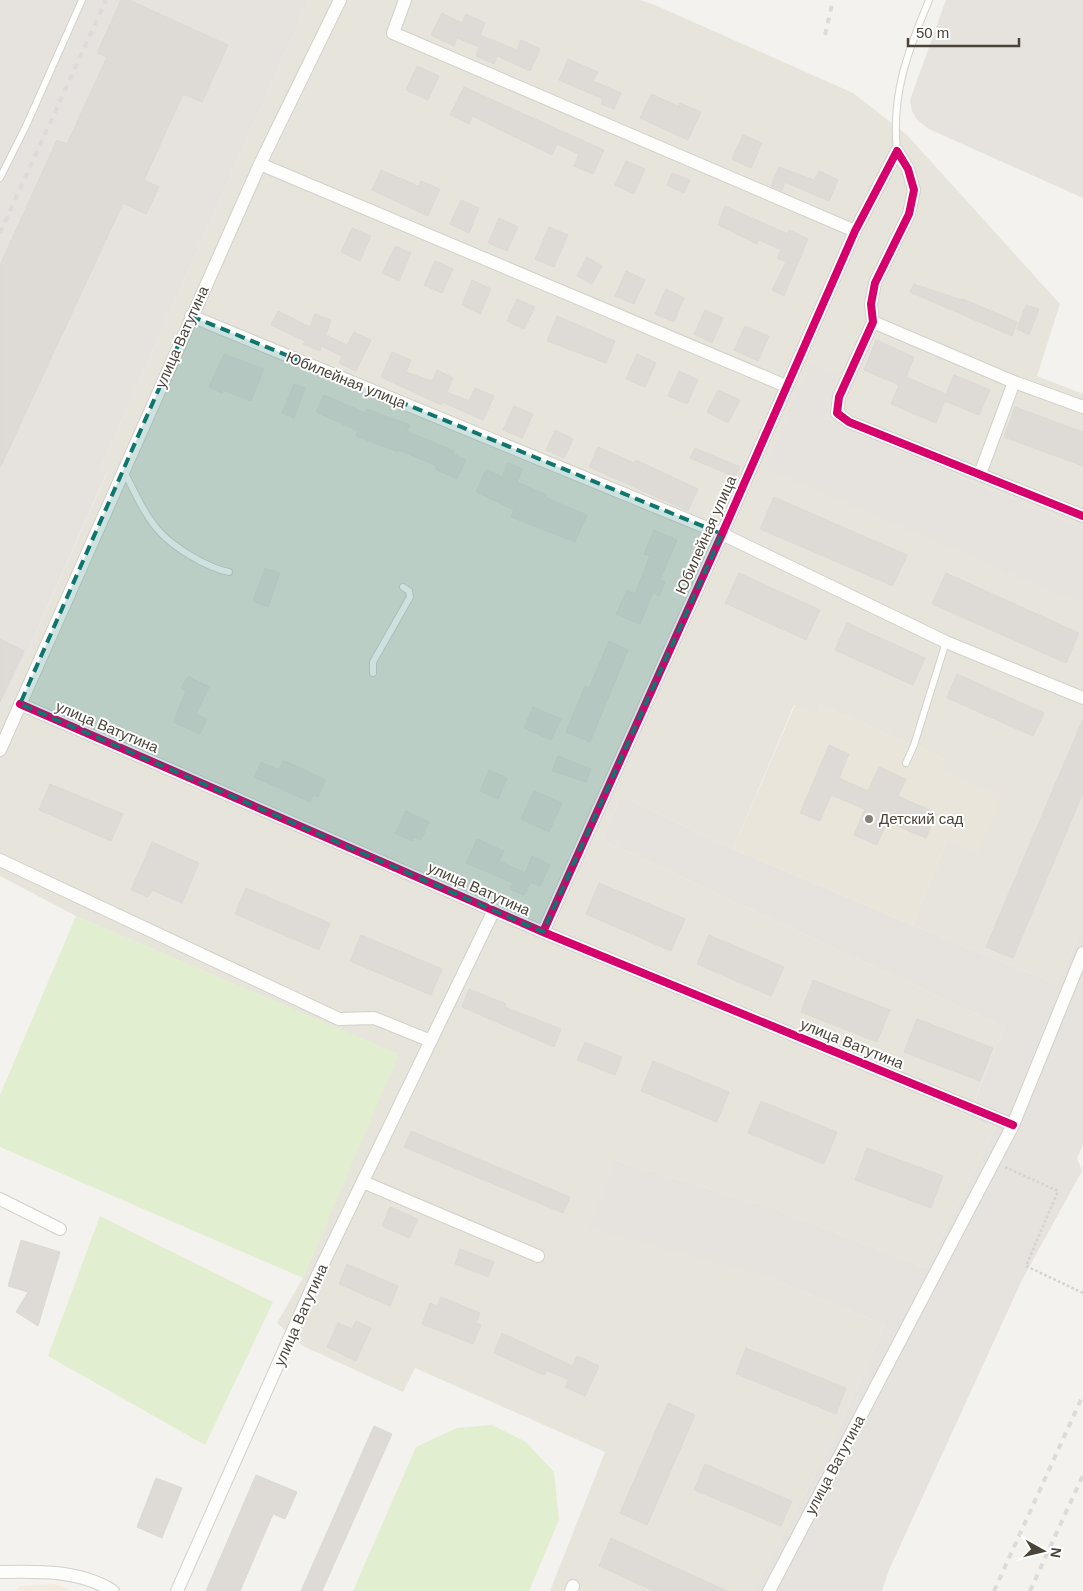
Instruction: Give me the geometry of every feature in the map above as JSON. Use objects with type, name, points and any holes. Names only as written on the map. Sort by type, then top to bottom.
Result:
[{"type":"street","name":"улица Ватутина","points":[[0,750],[191,316],[260,164],[340,0]]},
{"type":"street","points":[[405,0],[392,33],[855,231]]},
{"type":"street","points":[[897,151],[908,170],[914,190],[909,214],[876,282],[871,304],[873,322],[838,397],[837,413],[849,422],[1083,516]]},
{"type":"street","name":"Юбилейная улица","points":[[543,932],[722,534],[855,231],[897,151]]},
{"type":"street","points":[[260,164],[786,386]]},
{"type":"street","name":"Юбилейная улица","points":[[191,316],[722,534],[946,642],[1083,698]]},
{"type":"street","points":[[873,322],[1014,382],[1083,407]]},
{"type":"street","points":[[980,474],[1014,382]]},
{"type":"street","name":"улица Ватутина","points":[[20,704],[543,932],[1013,1125]]},
{"type":"street","points":[[0,860],[339,1019],[374,1018],[431,1041]]},
{"type":"street","name":"улица Ватутина","points":[[176,1591],[319,1272],[494,910]]},
{"type":"street","name":"улица Ватутина","points":[[769,1591],[1013,1125],[1083,953]]},
{"type":"street","points":[[363,1182],[538,1256]]},
{"type":"street","points":[[0,1199],[60,1229]]},
{"type":"street","points":[[0,1572],[45,1571],[98,1581],[113,1591]]},
{"type":"lane","points":[[0,178],[26,126],[82,0]]},
{"type":"lane","points":[[897,151],[894,128],[898,91],[907,54],[929,0]]},
{"type":"lane","points":[[123,470],[140,502],[160,532],[188,553],[218,570],[229,572]]},
{"type":"lane","points":[[373,674],[373,662],[410,597],[409,591],[403,587]]},
{"type":"lane","points":[[906,764],[914,745],[946,642]]},
{"type":"path","points":[[994,1162],[1058,1192],[1026,1266],[1083,1293]]},
{"type":"highlighted area","points":[[191,316],[722,534],[543,932],[20,704]]},
{"type":"shaded area","points":[[0,0],[309,0],[100,469],[107,472],[0,713]]},
{"type":"shaded area","points":[[309,0],[640,0],[655,5],[853,93],[907,135],[1060,304],[1037,376],[1083,394],[1083,528],[823,419],[811,363],[766,467],[1083,605],[1083,925],[1058,984],[912,925],[947,841],[1001,796],[940,770],[945,759],[820,705],[816,714],[794,705],[733,849],[621,796],[602,840],[1004,1027],[969,1115],[996,1127],[926,1268],[779,1210],[615,1160],[758,1274],[885,1325],[832,1443],[753,1591],[550,1591],[605,1452],[415,1368],[403,1392],[303,1346],[277,1323],[303,1278],[398,1054],[76,916],[0,876],[0,713],[107,473],[100,469]]},
{"type":"shaded area","points":[[946,0],[1083,0],[1083,198],[929,129],[917,120],[912,111],[910,100]]},
{"type":"shaded area","points":[[810,363],[839,375],[824,419],[1083,528],[1083,605],[765,468]]},
{"type":"shaded area","name":"Детский сад","points":[[795,705],[816,714],[820,705],[945,759],[941,770],[1002,796],[978,853],[947,841],[912,925],[733,849]]},
{"type":"shaded area","points":[[621,796],[733,849],[912,925],[1058,984],[1083,925],[1083,1145],[1077,1158],[1082,1171],[1022,1280],[889,1570],[882,1591],[753,1591],[832,1443],[885,1325],[758,1274],[589,1228],[615,1160],[779,1210],[926,1268],[996,1127],[969,1116],[1004,1027],[602,840]]},
{"type":"shaded area","points":[[56,1584],[72,1591],[16,1591],[20,1586]]},
{"type":"green space","points":[[76,916],[399,1054],[303,1278],[0,1147],[0,1095]]},
{"type":"green space","points":[[100,1216],[273,1302],[205,1445],[48,1356]]},
{"type":"green space","points":[[492,1425],[526,1442],[554,1472],[559,1520],[529,1591],[353,1591],[416,1447],[457,1428]]},
{"type":"building","points":[[121,0],[129,0],[228,45],[202,102],[183,94],[144,180],[159,187],[146,214],[123,203],[0,468],[0,265],[57,140],[67,144],[107,57],[97,53]]},
{"type":"building","points":[[442,13],[462,23],[466,14],[485,23],[480,35],[517,50],[521,40],[540,49],[530,71],[497,56],[494,64],[476,56],[479,47],[457,38],[454,46],[431,35]]},
{"type":"building","points":[[568,59],[598,72],[593,81],[621,93],[614,109],[601,104],[603,99],[559,80]]},
{"type":"building","points":[[417,66],[439,76],[428,100],[406,90]]},
{"type":"building","points":[[464,87],[604,150],[593,174],[574,166],[579,154],[557,144],[552,155],[472,116],[469,124],[450,115]]},
{"type":"building","points":[[651,94],[678,106],[680,103],[701,112],[688,140],[640,118]]},
{"type":"building","points":[[743,135],[762,143],[751,168],[732,159]]},
{"type":"building","points":[[626,161],[645,169],[634,194],[615,185]]},
{"type":"building","points":[[779,167],[814,180],[819,171],[838,180],[829,201],[785,182],[782,191],[771,186]]},
{"type":"building","points":[[381,170],[418,186],[421,181],[440,189],[428,216],[372,190]]},
{"type":"building","points":[[672,173],[690,180],[684,193],[667,185]]},
{"type":"building","points":[[461,200],[479,208],[469,233],[450,224]]},
{"type":"building","points":[[725,206],[788,234],[789,230],[808,239],[784,296],[772,290],[786,262],[777,258],[781,250],[759,240],[757,244],[718,225]]},
{"type":"building","points":[[499,218],[518,227],[507,251],[488,243]]},
{"type":"building","points":[[549,227],[568,235],[554,267],[535,259]]},
{"type":"building","points":[[352,228],[371,236],[360,261],[341,252]]},
{"type":"building","points":[[395,246],[411,253],[399,281],[382,273]]},
{"type":"building","points":[[587,257],[602,266],[592,284],[577,276]]},
{"type":"building","points":[[435,261],[453,269],[442,293],[424,285]]},
{"type":"building","points":[[626,271],[645,280],[634,304],[615,296]]},
{"type":"building","points":[[472,280],[491,289],[480,314],[462,305]]},
{"type":"building","points":[[914,284],[963,299],[1017,322],[1012,336],[910,292]]},
{"type":"building","points":[[666,289],[684,298],[674,322],[655,314]]},
{"type":"building","points":[[517,299],[535,307],[524,329],[507,321]]},
{"type":"building","points":[[1026,305],[1039,309],[1029,335],[1017,329]]},
{"type":"building","points":[[705,310],[723,318],[712,343],[694,334]]},
{"type":"building","points":[[278,311],[310,327],[315,314],[331,320],[326,335],[347,345],[354,332],[371,340],[356,371],[339,363],[342,356],[321,346],[320,351],[303,344],[305,341],[271,325]]},
{"type":"building","points":[[557,316],[615,341],[606,363],[547,341]]},
{"type":"building","points":[[745,326],[769,336],[758,361],[734,350]]},
{"type":"building","points":[[876,340],[914,357],[906,377],[946,394],[954,375],[990,390],[979,415],[945,401],[936,423],[891,404],[899,385],[864,370]]},
{"type":"building","points":[[392,352],[411,360],[406,372],[432,381],[437,370],[453,378],[447,392],[469,401],[475,388],[494,396],[483,420],[442,402],[441,405],[381,377]]},
{"type":"building","points":[[224,354],[264,369],[251,401],[223,390],[222,393],[209,387]]},
{"type":"building","points":[[637,354],[656,363],[645,387],[626,379]]},
{"type":"building","points":[[679,371],[698,380],[687,404],[668,396]]},
{"type":"building","points":[[294,384],[305,388],[294,418],[282,413]]},
{"type":"building","points":[[718,390],[740,400],[728,423],[707,412]]},
{"type":"building","points":[[324,395],[365,413],[367,409],[410,425],[407,431],[454,451],[453,454],[466,460],[457,479],[435,469],[437,466],[399,450],[398,452],[356,436],[358,431],[316,412]]},
{"type":"building","points":[[514,406],[533,414],[522,438],[503,430]]},
{"type":"building","points":[[1015,407],[1083,432],[1083,466],[1004,437]]},
{"type":"building","points":[[555,430],[573,439],[564,458],[546,450]]},
{"type":"building","points":[[598,447],[634,463],[636,460],[698,489],[688,511],[589,467]]},
{"type":"building","points":[[695,448],[740,467],[735,477],[690,458]]},
{"type":"building","points":[[508,463],[523,469],[517,482],[547,495],[545,497],[587,515],[575,542],[511,517],[514,510],[476,492],[486,469],[502,477]]},
{"type":"building","points":[[774,497],[907,555],[893,586],[760,529]]},
{"type":"building","points":[[654,530],[677,540],[660,580],[665,582],[659,596],[653,593],[640,624],[616,614],[627,590],[635,594],[650,556],[644,554]]},
{"type":"building","points":[[265,568],[280,573],[268,607],[253,601]]},
{"type":"building","points":[[739,573],[820,610],[806,640],[725,603]]},
{"type":"building","points":[[946,573],[1079,633],[1066,663],[932,604]]},
{"type":"building","points":[[847,623],[925,658],[913,685],[835,650]]},
{"type":"building","points":[[0,639],[24,651],[0,702]]},
{"type":"building","points":[[609,641],[628,650],[590,742],[566,732],[585,686],[589,688]]},
{"type":"building","points":[[957,674],[1044,713],[1033,736],[947,698]]},
{"type":"building","points":[[188,676],[209,687],[196,714],[207,719],[200,734],[173,722],[186,691],[181,688]]},
{"type":"building","points":[[533,707],[561,719],[551,740],[524,728]]},
{"type":"building","points":[[1083,719],[1083,793],[1013,958],[986,947]]},
{"type":"building","points":[[829,745],[849,754],[839,778],[868,791],[879,767],[906,779],[898,796],[936,813],[926,838],[887,822],[877,845],[854,835],[865,809],[831,795],[820,821],[800,813]]},
{"type":"building","points":[[558,756],[591,769],[586,782],[552,771]]},
{"type":"building","points":[[283,760],[326,780],[318,797],[313,795],[310,802],[254,777],[261,762],[279,770]]},
{"type":"building","points":[[489,770],[507,778],[498,799],[480,791]]},
{"type":"building","points":[[50,784],[123,814],[111,841],[39,810]]},
{"type":"building","points":[[534,791],[562,803],[549,832],[521,819]]},
{"type":"building","points":[[406,811],[429,822],[421,840],[414,837],[412,841],[395,833]]},
{"type":"building","points":[[477,839],[504,851],[499,861],[525,873],[532,856],[550,865],[540,886],[530,882],[524,895],[510,889],[513,883],[466,863]]},
{"type":"building","points":[[152,842],[199,863],[182,903],[152,890],[148,897],[131,890]]},
{"type":"building","points":[[599,883],[685,919],[671,951],[586,914]]},
{"type":"building","points":[[246,888],[330,923],[319,950],[235,914]]},
{"type":"building","points":[[361,935],[442,969],[431,995],[350,961]]},
{"type":"building","points":[[709,935],[784,967],[771,996],[697,964]]},
{"type":"building","points":[[813,980],[890,1010],[877,1042],[801,1012]]},
{"type":"building","points":[[469,989],[506,1004],[505,1007],[561,1029],[554,1047],[462,1007]]},
{"type":"building","points":[[917,1019],[993,1048],[980,1081],[904,1052]]},
{"type":"building","points":[[585,1042],[622,1057],[615,1075],[577,1060]]},
{"type":"building","points":[[653,1061],[729,1092],[717,1122],[641,1091]]},
{"type":"building","points":[[761,1101],[837,1132],[824,1164],[748,1133]]},
{"type":"building","points":[[411,1131],[570,1197],[563,1213],[404,1147]]},
{"type":"building","points":[[867,1148],[943,1176],[931,1208],[855,1180]]},
{"type":"building","points":[[390,1207],[418,1219],[409,1238],[382,1226]]},
{"type":"building","points":[[21,1240],[60,1252],[38,1326],[16,1312],[28,1292],[8,1286]]},
{"type":"building","points":[[460,1249],[494,1262],[488,1277],[455,1264]]},
{"type":"building","points":[[347,1264],[398,1286],[390,1306],[339,1284]]},
{"type":"building","points":[[441,1297],[480,1313],[476,1323],[481,1325],[473,1344],[422,1324],[430,1303],[437,1306]]},
{"type":"building","points":[[356,1321],[371,1328],[356,1361],[327,1347],[338,1323],[352,1329]]},
{"type":"building","points":[[502,1333],[573,1366],[577,1356],[599,1366],[585,1396],[565,1387],[569,1380],[546,1370],[544,1375],[494,1353]]},
{"type":"building","points":[[746,1348],[846,1388],[836,1414],[736,1374]]},
{"type":"building","points":[[668,1403],[695,1415],[647,1525],[620,1513]]},
{"type":"building","points":[[374,1426],[392,1434],[322,1591],[301,1591]]},
{"type":"building","points":[[705,1464],[792,1501],[781,1526],[694,1490]]},
{"type":"building","points":[[256,1475],[297,1492],[285,1519],[273,1514],[240,1591],[206,1591]]},
{"type":"building","points":[[156,1478],[182,1488],[162,1538],[137,1527]]},
{"type":"building","points":[[611,1538],[727,1591],[654,1591],[599,1566]]},
{"type":"railway","points":[[0,233],[106,0]]},
{"type":"railway","points":[[825,35],[833,0]]},
{"type":"railway","points":[[994,1591],[1083,1395]]},
{"type":"railway","points":[[1030,1591],[1083,1475]]},
{"type":"cycle path","points":[[543,932],[722,534],[855,231],[897,151],[908,169],[914,190],[909,214],[875,283],[871,304],[873,322],[839,397],[837,413],[849,422],[1083,516]]},
{"type":"cycle path","points":[[20,704],[543,932],[1013,1125]]},
{"type":"place","name":"Детский сад","points":[[869,819]]}]
